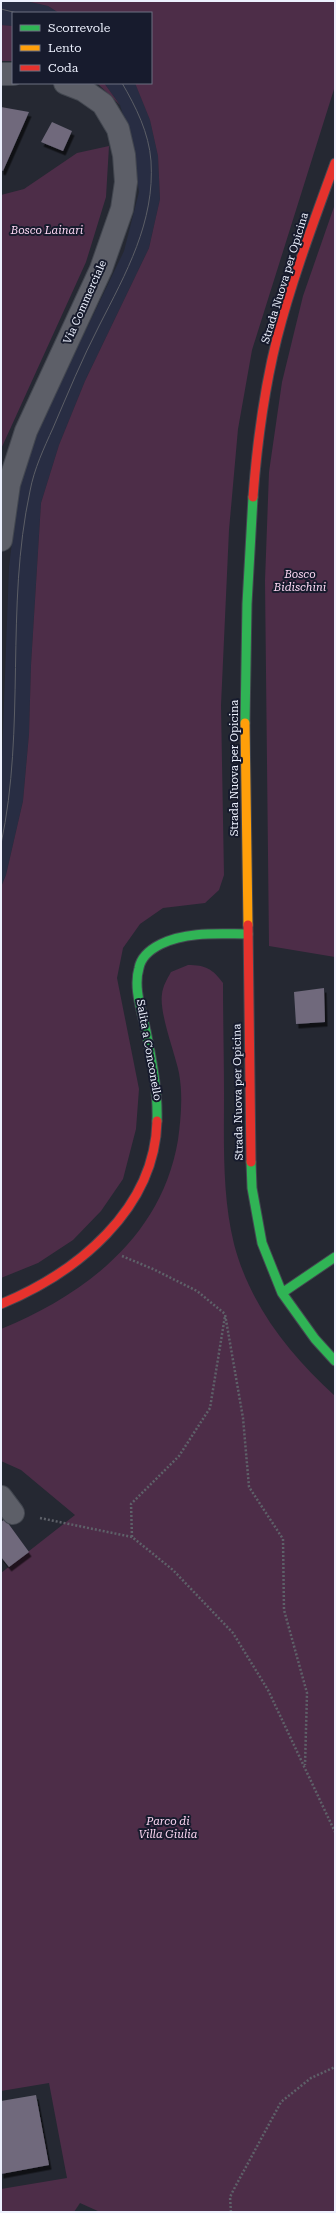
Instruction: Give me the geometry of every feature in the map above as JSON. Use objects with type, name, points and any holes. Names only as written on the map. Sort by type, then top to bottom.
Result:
[{"type":"main road","name":"Strada Nuova per Opicina","points":[[335,163],[290,294],[272,360],[260,430],[253,490],[245,720],[249,1125],[252,1188],[262,1243],[282,1293],[315,1340],[335,1360]]},
{"type":"main road","name":"Salita a Conconello","points":[[1,1304],[52,1280],[83,1258],[112,1229],[135,1196],[149,1167],[156,1138],[158,1110],[156,1080],[137,978],[141,961],[160,944],[181,937],[206,934],[248,934]]},
{"type":"main road","points":[[282,1293],[335,1257]]},
{"type":"street","points":[[1,74],[12,74]]},
{"type":"street","name":"Via Commerciale","points":[[1,540],[9,484],[26,431],[101,269],[122,209],[125,175],[124,155],[118,129],[103,104],[83,90],[68,84]]},
{"type":"path","points":[[95,1246],[153,1269],[197,1291],[225,1314],[243,1418],[249,1487],[283,1539],[284,1610],[307,1693],[305,1765]]},
{"type":"path","points":[[132,1537],[131,1504],[179,1456],[210,1408],[225,1314]]},
{"type":"path","points":[[7,1505],[132,1537],[174,1570],[233,1633],[268,1690],[305,1765],[335,1832]]},
{"type":"path","points":[[231,2212],[230,2197],[281,2102],[311,2078],[335,2067]]},
{"type":"shaded area","points":[[1,1],[26,1],[48,6],[57,12],[12,12],[12,26],[1,25]]},
{"type":"shaded area","points":[[105,84],[136,84],[150,120],[158,156],[160,199],[149,248],[85,381],[59,445],[41,503],[31,665],[29,734],[23,801],[6,875],[1,887],[1,783],[9,567],[18,491],[42,421],[124,251],[139,192],[133,147],[120,105]]},
{"type":"green space","points":[[26,1],[335,1],[335,86],[252,350],[238,429],[229,530],[221,705],[224,875],[219,890],[205,903],[163,908],[140,924],[123,948],[117,978],[139,1089],[136,1129],[123,1179],[101,1211],[73,1240],[38,1263],[1,1278],[1,887],[6,875],[23,801],[29,734],[31,665],[41,503],[59,445],[85,381],[149,248],[160,199],[158,156],[150,120],[135,84],[152,84],[152,12],[57,12],[48,6]]},
{"type":"green space","points":[[1,25],[12,26],[12,61],[1,61]]},
{"type":"green space","points":[[98,84],[105,84],[120,105]]},
{"type":"green space","name":"Bosco Lainari","points":[[109,146],[106,197],[86,262],[1,449],[1,195],[24,189],[77,153]]},
{"type":"green space","name":"Bosco Bidischini","points":[[335,204],[335,957],[269,946],[265,581],[269,472],[282,382],[303,296]]},
{"type":"green space","name":"Parco di Villa Giulia","points":[[188,965],[204,967],[212,971],[223,983],[224,1150],[227,1207],[234,1244],[241,1266],[250,1288],[273,1327],[302,1363],[335,1396],[335,2212],[100,2212],[80,2203],[74,2212],[1,2212],[1,2189],[67,2178],[49,2083],[1,2091],[1,1573],[75,1515],[21,1470],[1,1461],[1,1329],[32,1315],[62,1298],[90,1279],[115,1257],[137,1233],[156,1205],[169,1174],[178,1140],[181,1106],[179,1073],[165,1022],[162,994],[164,985],[171,972]]},
{"type":"building","points":[[1,107],[29,112],[3,171],[1,170]]},
{"type":"building","points":[[52,122],[72,131],[63,151],[41,142]]},
{"type":"building","points":[[324,988],[325,1022],[296,1024],[294,992]]},
{"type":"building","points":[[5,1519],[29,1552],[9,1567],[1,1557],[1,1522]]},
{"type":"building","points":[[36,2095],[49,2165],[1,2174],[1,2101]]},
{"type":"tram line","points":[[1,9],[13,12]]},
{"type":"tram line","points":[[1,844],[13,756],[18,579],[30,491],[40,459],[75,376],[137,246],[148,205],[151,183],[151,161],[148,140],[137,111],[123,84]]},
{"type":"traffic: fast","points":[[245,723],[247,604],[253,497]]},
{"type":"traffic: fast","points":[[157,1121],[157,1098],[154,1076],[140,1008],[137,983],[140,964],[150,951],[171,940],[204,934],[248,934]]},
{"type":"traffic: fast","points":[[251,1162],[252,1188],[262,1243],[282,1293],[315,1339],[335,1361]]},
{"type":"traffic: fast","points":[[282,1293],[335,1257]]},
{"type":"traffic: slow","points":[[245,723],[248,925]]},
{"type":"traffic: jam","points":[[253,497],[268,377],[277,338],[296,272],[335,163]]},
{"type":"traffic: jam","points":[[248,925],[251,1162]]},
{"type":"traffic: jam","points":[[1,1304],[29,1291],[57,1275],[83,1256],[106,1234],[127,1210],[142,1183],[153,1153],[157,1121]]}]
